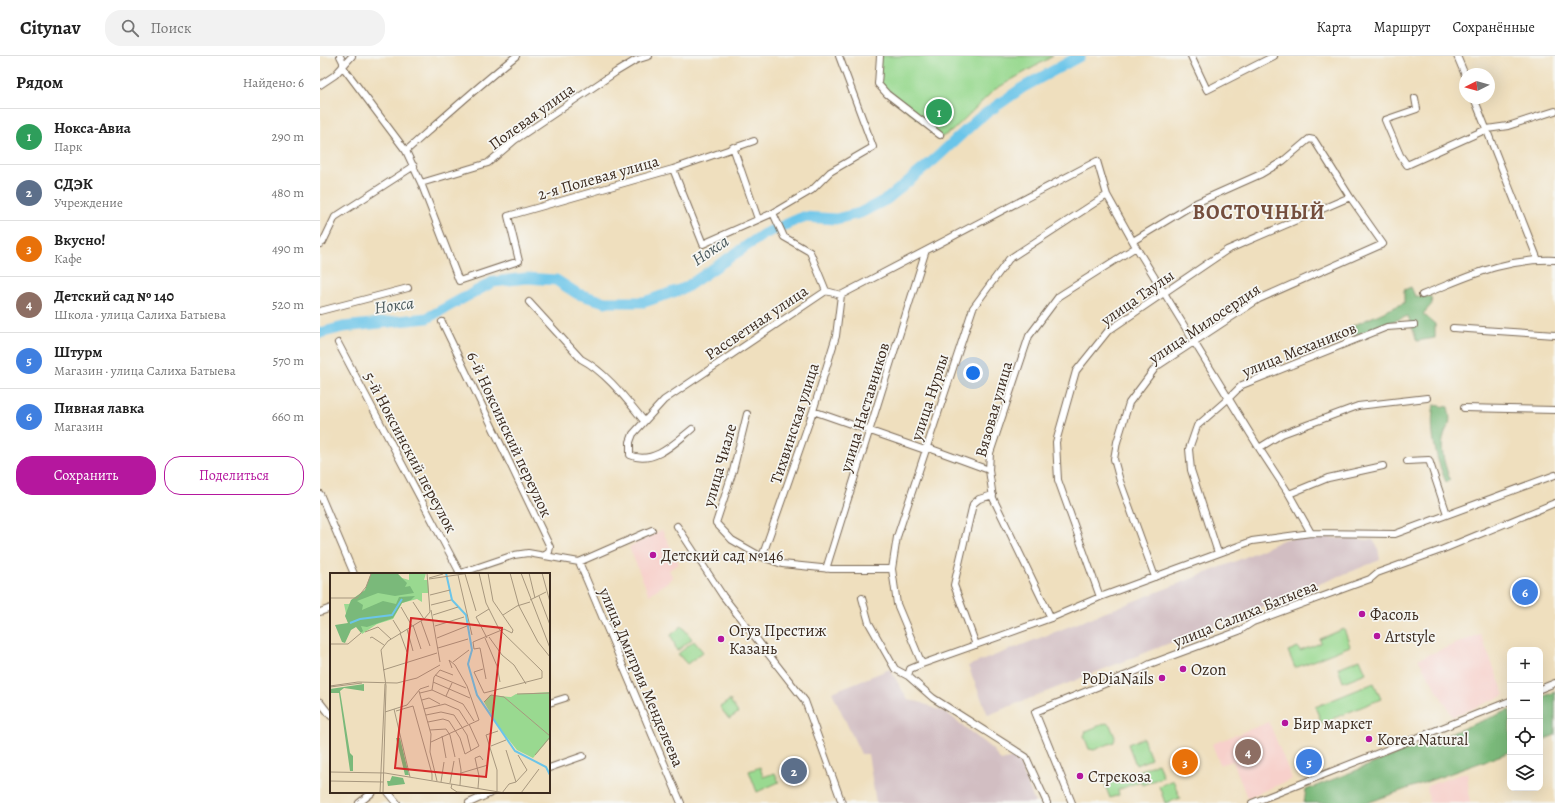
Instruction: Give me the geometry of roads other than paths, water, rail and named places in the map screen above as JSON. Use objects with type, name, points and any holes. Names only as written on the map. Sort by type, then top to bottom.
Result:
[{"type":"street","points":[[340,56],[343,62],[343,67],[406,151],[421,183]]},
{"type":"street","points":[[320,85],[343,67],[352,56]]},
{"type":"street","points":[[406,151],[465,100],[483,82],[516,56]]},
{"type":"street","name":"Полевая улица","points":[[421,183],[488,163],[515,140],[610,76],[636,60],[649,56]]},
{"type":"street","name":"2-я Полевая улица","points":[[421,183],[459,281],[519,261],[508,216],[673,169],[704,244],[773,212],[812,190],[830,172],[873,147],[839,56]]},
{"type":"street","points":[[880,56],[877,78],[878,84],[882,89],[940,136]]},
{"type":"street","points":[[1191,56],[1207,90],[1274,56]]},
{"type":"street","points":[[1457,56],[1462,68]]},
{"type":"street","points":[[1415,98],[1417,109],[1385,120],[1400,155],[1407,165],[1486,128],[1508,126],[1555,111]]},
{"type":"street","points":[[1476,104],[1538,260]]},
{"type":"street","name":"Вязовая улица","points":[[1051,618],[993,495],[989,470],[990,453],[1029,336],[1059,296],[1196,203],[1260,174],[1277,164],[1309,139],[1314,140],[1350,197]]},
{"type":"street","points":[[673,169],[754,141]]},
{"type":"street","points":[[733,148],[758,219]]},
{"type":"street","points":[[841,295],[925,253],[1097,161],[1107,195],[1134,244],[1259,448],[1290,494],[1311,533]]},
{"type":"street","points":[[320,244],[323,242],[335,217],[414,166]]},
{"type":"street","name":"улица Нурлы","points":[[922,664],[897,604],[892,569],[897,537],[972,308],[1009,259],[1107,195]]},
{"type":"street","name":"улица Милосердия","points":[[1155,576],[1120,481],[1114,459],[1117,442],[1129,403],[1156,367],[1259,299],[1383,244],[1350,197]]},
{"type":"street","name":"улица Таулы","points":[[1100,597],[1058,480],[1056,442],[1076,371],[1108,331],[1227,250],[1350,197]]},
{"type":"street","points":[[773,212],[784,237],[810,252],[826,291]]},
{"type":"street","name":"улица Наставников","points":[[826,569],[925,253]]},
{"type":"street","points":[[1422,295],[1497,266],[1538,260],[1555,260]]},
{"type":"street","points":[[320,311],[408,288]]},
{"type":"street","name":"Рассветная улица","points":[[692,429],[658,456],[635,458],[630,456],[630,442],[633,434],[664,400],[826,291],[841,295]]},
{"type":"street","name":"Тихвинская улица","points":[[762,557],[813,411],[836,336],[841,295]]},
{"type":"street","points":[[529,302],[581,359],[590,364],[622,395],[644,421]]},
{"type":"street","name":"6-й Ноксинский переулок","points":[[442,322],[550,547],[549,552],[544,556]]},
{"type":"street","name":"улица Механиков","points":[[1218,553],[1191,470],[1188,449],[1196,426],[1242,385],[1387,327],[1414,325]]},
{"type":"street","points":[[1453,328],[1555,335]]},
{"type":"street","name":"5-й Ноксинский переулок","points":[[338,343],[457,573]]},
{"type":"street","points":[[1259,448],[1282,434],[1358,406],[1427,398]]},
{"type":"street","points":[[1464,408],[1555,410]]},
{"type":"street","points":[[813,411],[989,470]]},
{"type":"street","name":"улица Чиале","points":[[747,414],[733,471],[716,523],[732,540],[762,557]]},
{"type":"street","points":[[1407,461],[1429,460],[1447,514]]},
{"type":"street","points":[[1290,494],[1328,478],[1383,466]]},
{"type":"street","points":[[908,676],[910,669],[922,664],[1051,618],[1100,597],[1252,541],[1311,533],[1395,534],[1555,475]]},
{"type":"street","points":[[320,494],[354,573]]},
{"type":"street","points":[[976,645],[954,584],[973,504],[979,499],[993,495]]},
{"type":"street","name":"улица Салиха Батыева","points":[[1072,803],[1035,712],[1139,670],[1150,664],[1239,630],[1253,622],[1370,579],[1377,573],[1441,550],[1555,503]]},
{"type":"street","points":[[677,526],[723,596],[805,701],[842,803]]},
{"type":"street","points":[[461,573],[514,555],[528,553],[579,562],[652,530]]},
{"type":"street","points":[[762,557],[782,564],[826,569],[892,569]]},
{"type":"street","name":"улица Дмитрия Менделеева","points":[[579,562],[681,803]]},
{"type":"street","points":[[862,598],[869,623],[895,669],[908,676],[933,698],[1026,757],[1046,803]]},
{"type":"street","points":[[320,612],[330,608]]},
{"type":"street","points":[[1543,689],[1555,683]]},
{"type":"street","points":[[550,703],[564,698]]},
{"type":"street","points":[[320,702],[330,715]]},
{"type":"street","points":[[1252,803],[1507,702]]},
{"type":"street","points":[[550,768],[583,756]]},
{"type":"street","points":[[359,803],[372,793]]},
{"type":"street","points":[[389,793],[397,803]]},
{"type":"street","points":[[469,803],[491,793]]},
{"type":"waterway","name":"Нокса","points":[[320,333],[343,327],[427,318],[493,282],[526,278],[556,280],[578,294],[605,302],[644,302],[685,288],[764,234],[803,217],[836,219],[860,213],[887,199],[934,160],[978,119],[1022,88],[1080,56]]},
{"type":"place","name":"Нокса-Авиа","points":[[939,112]]},
{"type":"place","name":"Детский сад №146","points":[[653,555]]},
{"type":"place","name":"Пивная лавка","points":[[1525,592]]},
{"type":"place","name":"Фасоль","points":[[1362,614]]},
{"type":"place","name":"Artstyle","points":[[1377,636]]},
{"type":"place","name":"Огуз Престиж Казань","points":[[721,639]]},
{"type":"place","name":"Ozon","points":[[1183,669]]},
{"type":"place","name":"PoDiaNails","points":[[1162,678]]},
{"type":"place","name":"Бир маркет","points":[[1285,723]]},
{"type":"place","name":"Korea Natural","points":[[1369,739]]},
{"type":"place","name":"Детский сад № 140","points":[[1248,752]]},
{"type":"place","name":"Вкусно!","points":[[1185,762]]},
{"type":"place","name":"Штурм","points":[[1309,762]]},
{"type":"place","name":"СДЭК","points":[[794,771]]},
{"type":"place","name":"Стрекоза","points":[[1080,776]]},
{"type":"district","name":"ВОСТОЧНЫЙ","points":[[1259,212]]}]
